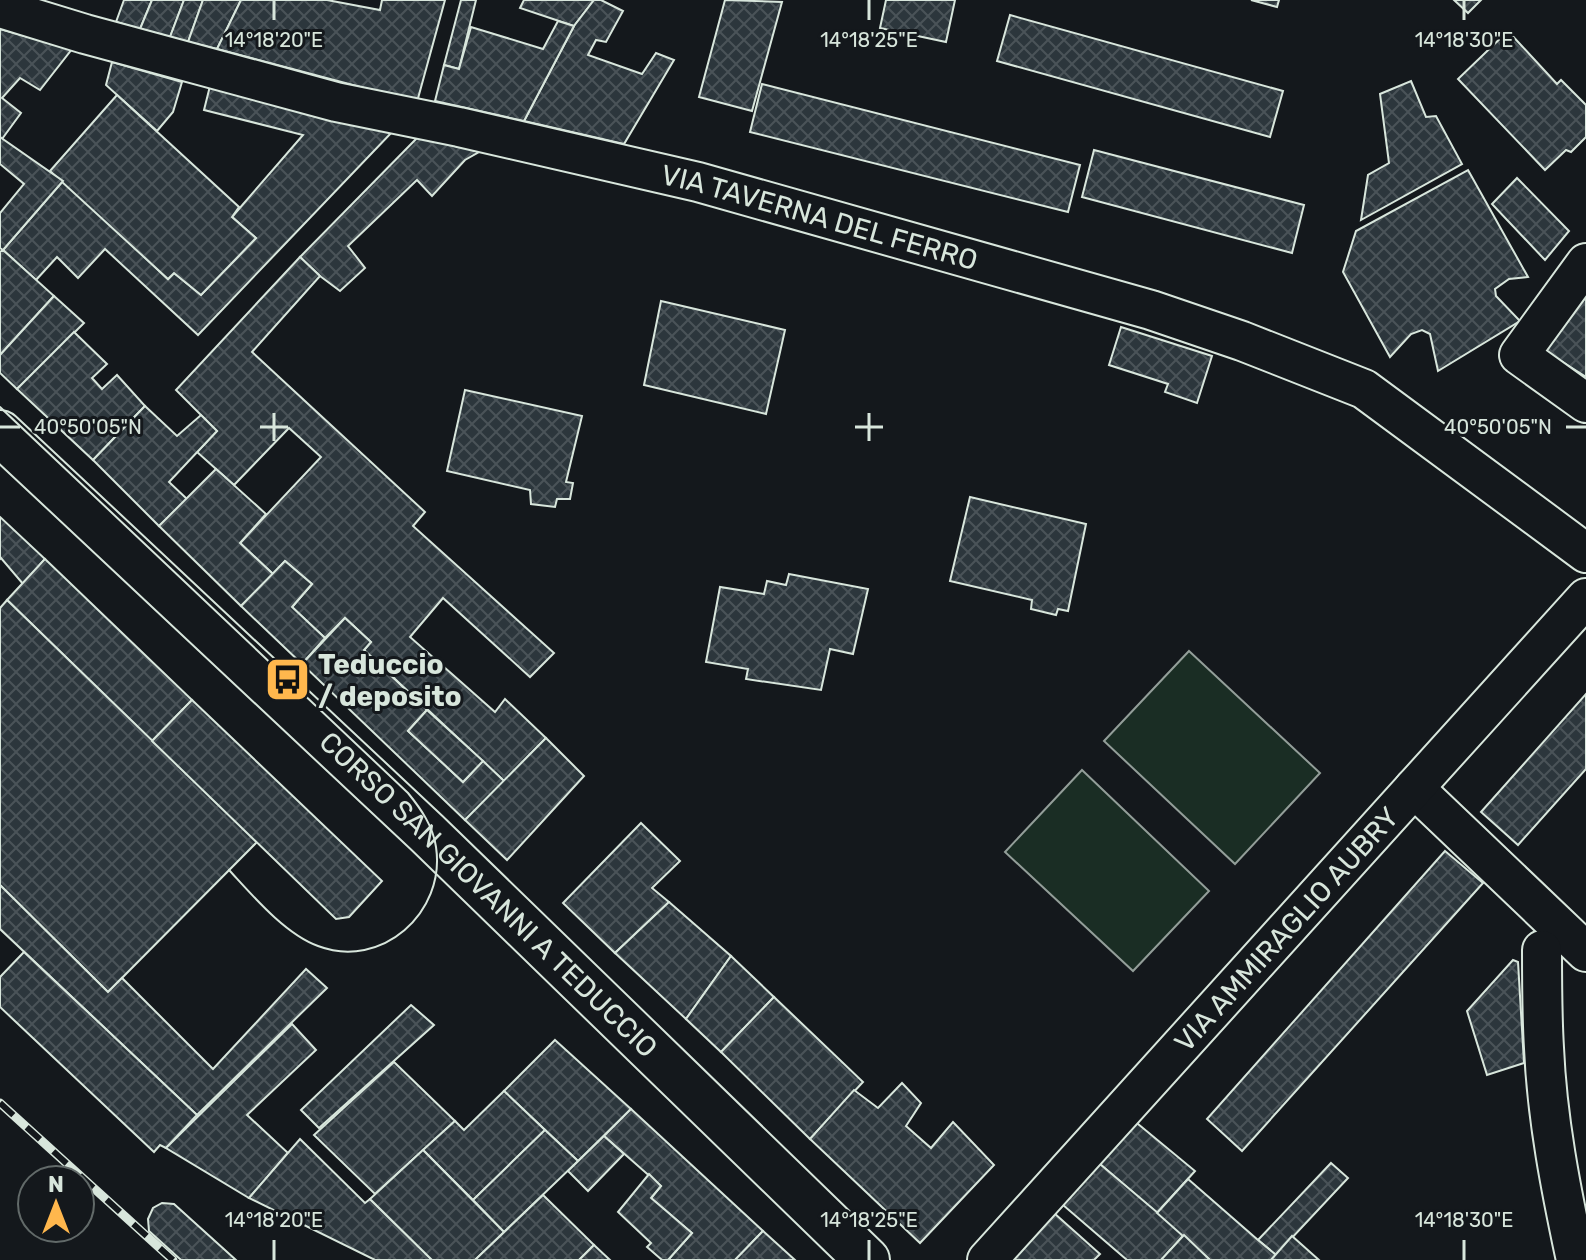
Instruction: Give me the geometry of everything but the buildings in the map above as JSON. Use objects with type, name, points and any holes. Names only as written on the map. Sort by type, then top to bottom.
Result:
[{"type":"main road","name":"CORSO SAN GIOVANNI A TEDUCCIO","points":[[0,433],[427,833],[867,1260]]},
{"type":"street","name":"VIA TAVERNA DEL FERRO","points":[[0,8],[336,102],[698,182],[1107,297],[1242,341],[1364,389],[1586,553]]},
{"type":"street","points":[[1586,263],[1519,355],[1586,403]]},
{"type":"street","name":"VIA AMMIRAGLIO AUBRY","points":[[987,1260],[1586,598]]},
{"type":"street","points":[[1414,788],[1586,952]]},
{"type":"street","points":[[1542,950],[1544,1049],[1550,1112],[1576,1260]]},
{"type":"green space","points":[[1189,651],[1320,773],[1235,864],[1104,741]]},
{"type":"green space","points":[[1082,770],[1209,891],[1133,971],[1005,852]]},
{"type":"tram line","points":[[0,407],[408,793],[426,818],[436,847],[436,871],[431,894],[420,914],[386,943],[364,950],[342,951],[318,946],[294,933],[229,870]]},
{"type":"railway","points":[[0,1103],[173,1260]]},
{"type":"place","name":"Teduccio / deposito","points":[[287,680]]}]
